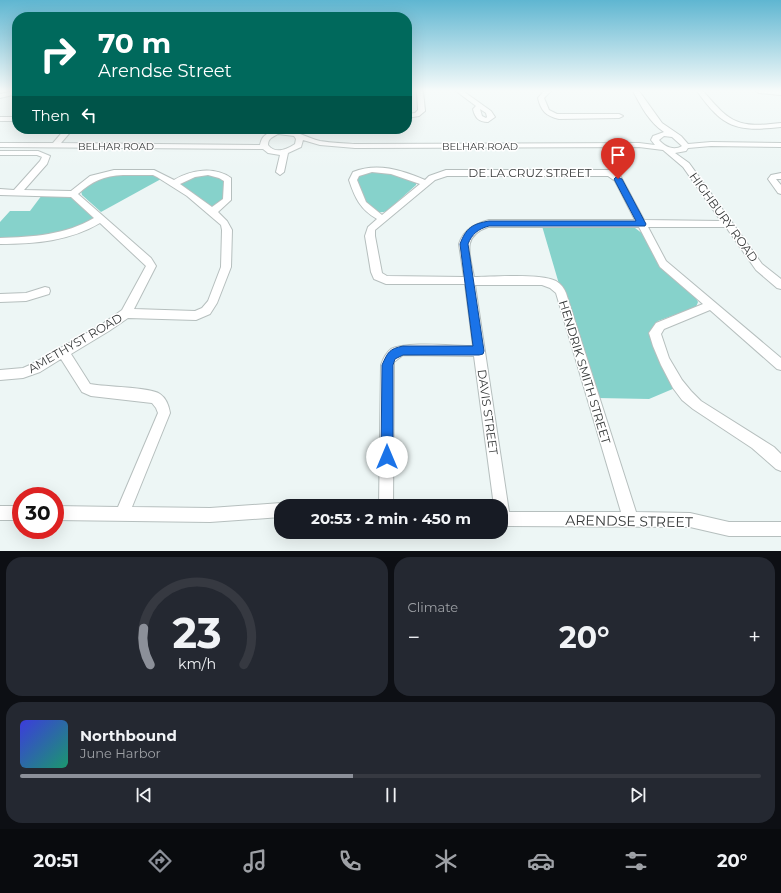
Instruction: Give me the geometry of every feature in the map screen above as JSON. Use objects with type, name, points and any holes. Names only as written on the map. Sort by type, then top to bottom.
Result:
[{"type":"street","points":[[557,117],[576,117]]},
{"type":"street","points":[[653,117],[658,124],[672,135],[711,144]]},
{"type":"street","points":[[725,117],[732,124],[748,128],[781,125]]},
{"type":"street","points":[[0,119],[12,119]]},
{"type":"street","points":[[656,137],[658,124]]},
{"type":"street","points":[[55,145],[65,134]]},
{"type":"street","points":[[272,134],[265,144],[271,151],[284,152],[297,146],[300,140],[297,134]]},
{"type":"street","name":"BELHAR ROAD","points":[[297,134],[321,143]]},
{"type":"street","name":"BELHAR ROAD","points":[[639,145],[664,134],[672,135]]},
{"type":"street","name":"HIGHBURY ROAD","points":[[656,137],[656,142],[686,165],[759,267],[781,285]]},
{"type":"street","points":[[680,138],[686,147],[711,144],[781,145]]},
{"type":"street","name":"BELHAR ROAD","points":[[297,146],[321,143],[377,146],[639,145],[665,148],[676,151],[686,147]]},
{"type":"street","name":"BELHAR ROAD","points":[[0,146],[233,146],[265,144]]},
{"type":"street","name":"HIGHBURY ROAD","points":[[686,147],[684,156],[686,165]]},
{"type":"street","points":[[280,172],[284,152]]},
{"type":"street","points":[[0,153],[38,153],[46,156],[46,159],[18,192]]},
{"type":"street","points":[[382,219],[368,210],[361,203],[353,180],[356,174],[366,171],[392,171],[409,175],[426,183]]},
{"type":"street","points":[[0,192],[73,194],[94,178],[106,174],[154,173],[160,175],[173,184],[212,212],[223,222],[227,230],[226,268],[209,307],[196,316],[126,313]]},
{"type":"street","points":[[173,184],[185,176],[195,173],[214,173],[226,178],[229,185],[227,200],[212,212]]},
{"type":"street","name":"DE LA CRUZ STREET","points":[[469,281],[389,280],[380,277],[376,272],[370,236],[371,229],[432,178],[446,173],[607,173],[617,177],[663,264],[781,365]]},
{"type":"street","points":[[781,176],[774,177],[772,179],[781,191]]},
{"type":"street","name":"AMETHYST ROAD","points":[[1,376],[28,371],[105,328],[126,313],[148,274],[151,266],[148,261],[73,194]]},
{"type":"street","points":[[0,241],[39,240],[78,230],[100,219]]},
{"type":"street","name":"DAVIS STREET","points":[[499,499],[464,244],[468,233],[489,223],[728,224]]},
{"type":"street","name":"HENDRIK SMITH STREET","points":[[469,281],[545,282],[556,286],[560,290],[631,520]]},
{"type":"street","points":[[0,298],[26,297],[45,291]]},
{"type":"street","points":[[712,305],[660,326],[655,333],[658,346],[681,389],[689,398],[697,405],[770,452],[781,464]]},
{"type":"street","points":[[386,499],[389,359],[394,354],[403,350],[479,351]]},
{"type":"street","points":[[64,352],[86,388],[91,390],[154,397],[163,408],[164,413],[122,514]]},
{"type":"street","points":[[64,513],[210,515],[274,510]]},
{"type":"street","points":[[0,512],[12,513]]},
{"type":"street","name":"ARENDSE STREET","points":[[508,519],[690,520],[729,529],[781,529]]},
{"type":"shaded area","points":[[366,173],[390,173],[416,182],[416,185],[387,211],[374,211],[366,203],[357,179],[358,176]]},
{"type":"shaded area","points":[[107,175],[153,175],[161,179],[101,212],[82,195],[81,191],[83,188]]},
{"type":"shaded area","points":[[195,175],[215,175],[224,179],[225,199],[214,206],[209,206],[181,185],[181,183]]},
{"type":"shaded area","points":[[42,195],[71,196],[93,216],[93,218],[84,227],[33,238],[0,238],[0,222],[10,211],[30,211]]},
{"type":"shaded area","points":[[542,226],[635,228],[643,234],[695,296],[698,302],[696,307],[658,321],[652,329],[675,388],[649,399],[598,398],[559,284]]},
{"type":"route","points":[[387,457],[388,362],[391,356],[403,350],[479,351],[464,244],[468,233],[489,223],[642,224],[618,179]]}]
